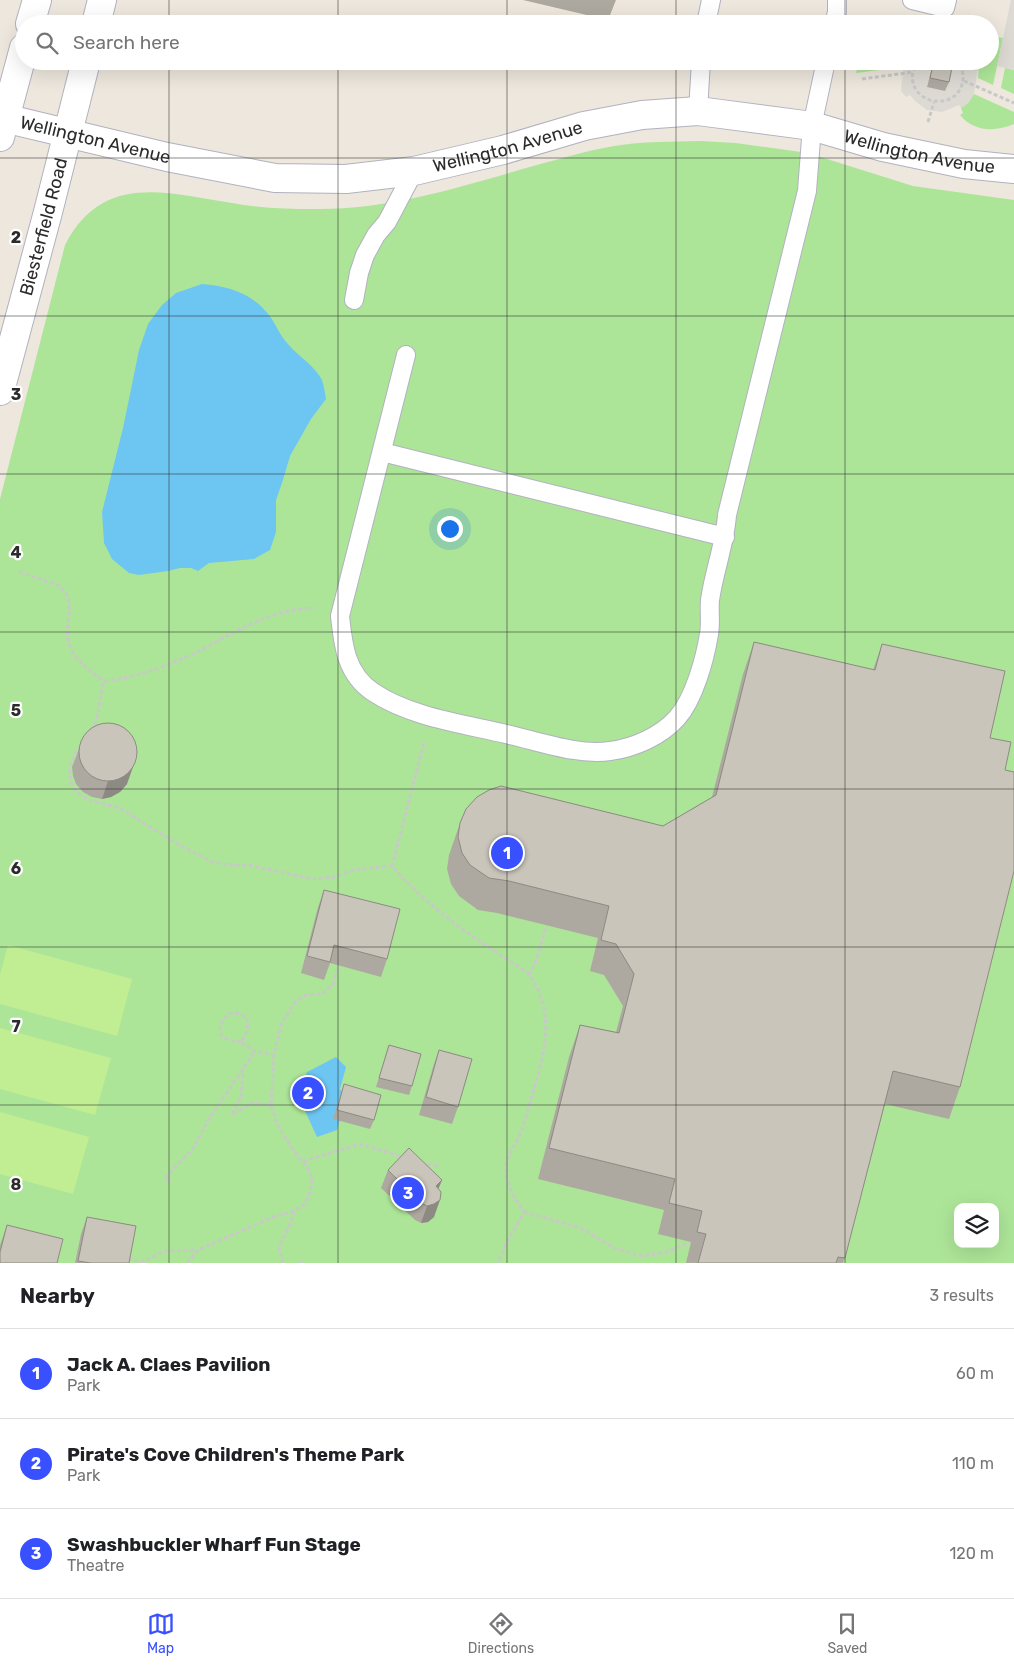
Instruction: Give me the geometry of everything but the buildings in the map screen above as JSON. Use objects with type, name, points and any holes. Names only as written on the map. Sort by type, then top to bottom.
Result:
[{"type":"street","points":[[32,15],[36,0]]},
{"type":"street","points":[[98,15],[102,0]]},
{"type":"street","points":[[2,124],[18,70]]},
{"type":"street","name":"Biesterfield Road","points":[[0,391],[69,134],[84,70]]},
{"type":"street","name":"Wellington Avenue","points":[[2,124],[69,134],[167,157],[276,178],[346,179],[414,171],[504,150],[584,126],[642,115],[698,111],[812,126],[883,147],[964,164],[1014,170]]},
{"type":"lane","points":[[708,15],[712,0]]},
{"type":"lane","points":[[836,15],[837,0]]},
{"type":"lane","points":[[912,0],[945,8],[947,0]]},
{"type":"lane","points":[[698,111],[700,70]]},
{"type":"lane","points":[[406,355],[340,616],[344,651],[354,673],[373,692],[403,707],[430,716],[566,748],[609,752],[634,746],[662,731],[686,707],[701,668],[710,633],[710,601],[725,537],[728,515],[807,191],[812,126],[824,70]]},
{"type":"lane","points":[[354,300],[359,273],[365,256],[376,235],[387,222],[414,171]]},
{"type":"lane","points":[[382,452],[725,537]]},
{"type":"path","points":[[862,79],[913,72],[914,85],[922,97],[934,102],[947,101],[958,93],[964,81],[962,70]]},
{"type":"path","points":[[964,81],[1014,103]]},
{"type":"path","points":[[928,122],[934,102]]},
{"type":"path","points":[[19,572],[63,588],[68,595],[70,605],[69,643],[81,663],[104,680],[121,679],[144,674],[182,658],[264,617],[298,609],[317,608]]},
{"type":"path","points":[[91,732],[95,725],[100,692],[104,680]]},
{"type":"path","points":[[392,866],[430,716]]},
{"type":"path","points":[[81,746],[70,762],[71,782],[76,792],[88,800],[121,809],[179,845],[213,862],[248,866],[312,879],[334,877],[353,870],[392,866]]},
{"type":"path","points":[[392,866],[447,919],[529,975],[535,982],[543,999],[547,1029],[537,1079],[521,1133],[507,1156],[507,1180],[513,1196],[524,1212],[581,1228],[614,1248],[641,1256],[666,1252],[691,1242]]},
{"type":"path","points":[[529,975],[535,963],[547,925]]},
{"type":"path","points":[[127,1258],[142,1263],[164,1251],[198,1250],[303,1206],[310,1196],[312,1184],[310,1171],[292,1148],[277,1124],[271,1105],[274,1055],[282,1022],[296,1001],[306,995],[322,994],[333,984],[338,965]]},
{"type":"path","points":[[241,1042],[247,1032],[248,1021],[241,1014],[230,1013],[223,1019],[219,1027],[221,1035],[229,1040],[241,1042],[255,1051],[274,1055]]},
{"type":"path","points":[[170,1182],[165,1178],[194,1147],[207,1122],[255,1051]]},
{"type":"path","points":[[244,1069],[242,1098],[232,1114],[252,1103],[271,1105]]},
{"type":"path","points":[[303,1161],[360,1144],[404,1157]]},
{"type":"path","points":[[413,1159],[439,1167]]},
{"type":"path","points":[[283,1263],[280,1246],[294,1211]]},
{"type":"path","points":[[498,1263],[507,1242],[524,1212]]},
{"type":"path","points":[[187,1263],[198,1250]]},
{"type":"path","points":[[300,1263],[305,1263]]},
{"type":"green space","points":[[999,37],[1003,38],[999,57]]},
{"type":"green space","points":[[1005,68],[1014,70],[1014,94],[1001,88]]},
{"type":"green space","points":[[857,70],[880,70],[856,73]]},
{"type":"green space","points":[[978,70],[996,70],[993,85],[978,78]]},
{"type":"green space","points":[[974,94],[1014,112],[1014,124],[1007,127],[985,129],[966,121],[960,115],[963,113],[961,108],[968,103]]},
{"type":"green space","points":[[701,141],[736,143],[808,153],[913,186],[1014,200],[1014,1263],[0,1263],[0,499],[65,245],[80,222],[98,206],[117,197],[138,193],[183,195],[273,208],[344,208],[373,205],[431,194],[605,148],[625,144]]},
{"type":"green space","points":[[8,945],[132,979],[117,1036],[0,1004],[0,975]]},
{"type":"green space","points":[[0,1028],[111,1058],[95,1115],[0,1089]]},
{"type":"green space","points":[[0,1112],[89,1137],[73,1194],[0,1174]]},
{"type":"shaded area","points":[[1011,0],[1014,0],[1014,70],[999,66],[999,57]]},
{"type":"shaded area","points":[[903,70],[978,70],[974,94],[968,103],[961,108],[959,105],[942,112],[927,110],[910,95],[906,97],[901,91]]},
{"type":"water","points":[[202,284],[239,292],[262,307],[285,341],[319,375],[323,382],[326,399],[311,419],[290,456],[276,500],[276,532],[270,550],[254,559],[209,563],[198,571],[191,568],[180,568],[139,575],[129,573],[112,559],[104,543],[102,512],[123,428],[139,350],[148,324],[162,305],[176,293]]},
{"type":"water","points":[[336,1057],[346,1067],[340,1089],[346,1098],[337,1130],[317,1137],[299,1098],[307,1072]]},
{"type":"place","name":"Jack A. Claes Pavilion","points":[[507,853]]},
{"type":"place","name":"Pirate's Cove Children's Theme Park","points":[[308,1093]]},
{"type":"place","name":"Swashbuckler Wharf Fun Stage","points":[[408,1193]]}]
